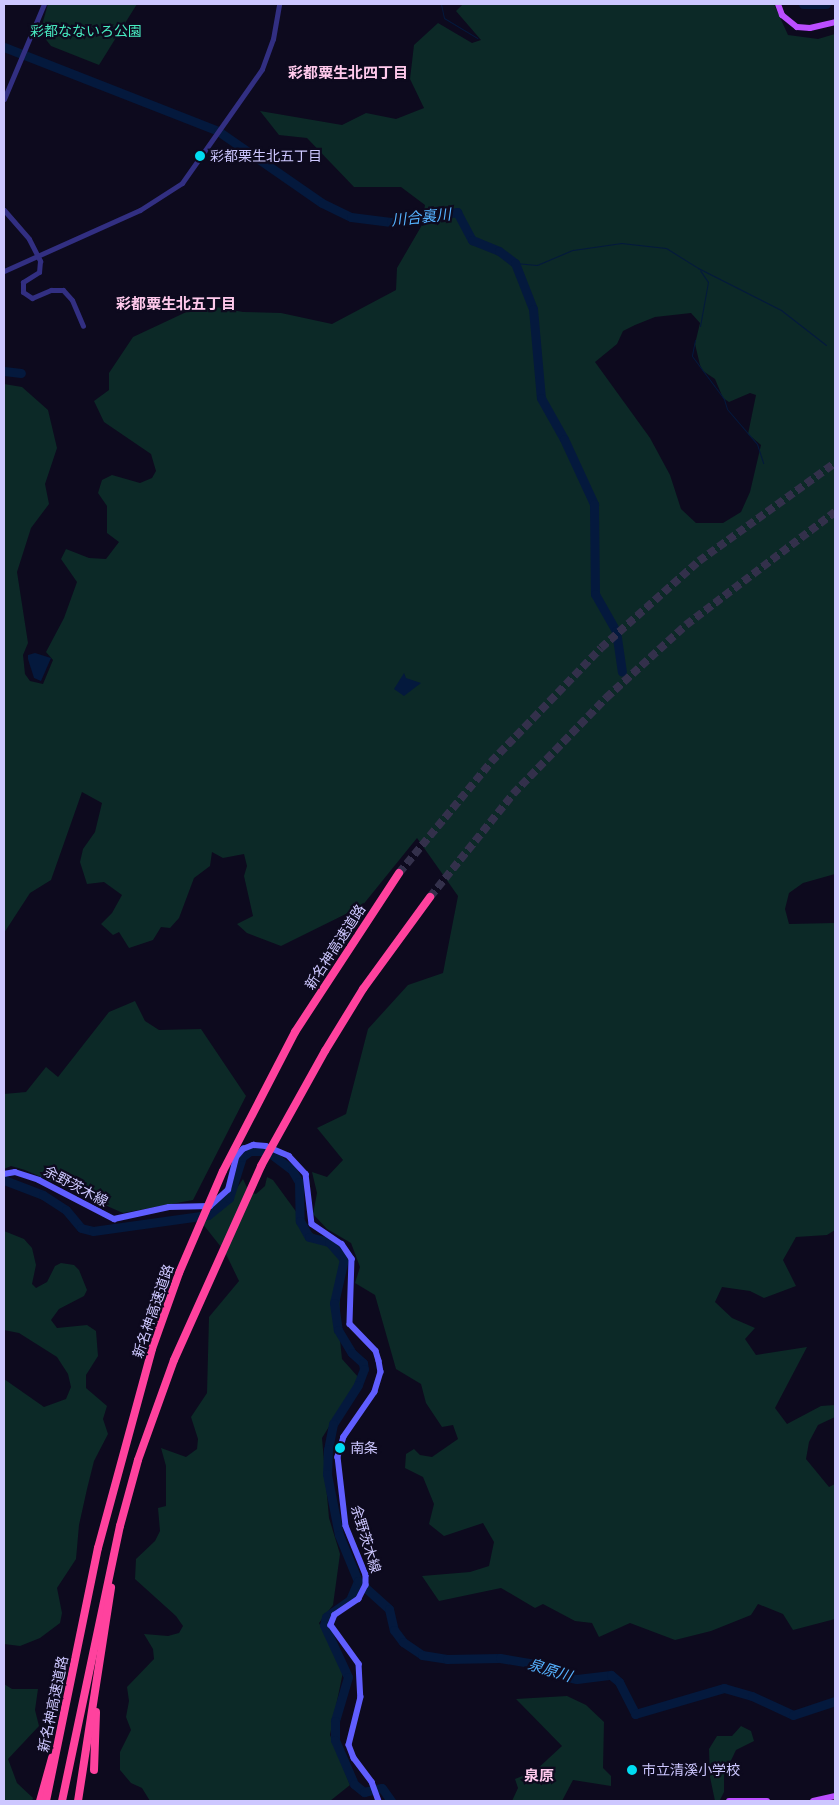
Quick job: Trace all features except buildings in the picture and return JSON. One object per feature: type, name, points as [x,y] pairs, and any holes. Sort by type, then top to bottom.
[{"type":"highway","name":"新名神高速道路","points":[[46,1801],[98,1548],[152,1349],[179,1273],[211,1197],[246,1122],[295,1032],[399,873]]},
{"type":"highway","name":"新名神高速道路","points":[[62,1801],[102,1603],[138,1460],[174,1360],[261,1166],[325,1051],[363,989],[430,896]]},
{"type":"highway","points":[[78,1801],[110,1590],[138,1460]]},
{"type":"highway","points":[[94,1770],[97,1672]]},
{"type":"highway","points":[[40,1801],[48,1766],[56,1748]]},
{"type":"main road","points":[[778,4],[782,15],[797,27],[810,28],[835,22]]},
{"type":"main road","name":"余野茨木線","points":[[4,1174],[15,1172],[39,1180],[114,1219],[169,1207],[210,1206],[228,1190],[236,1157],[243,1149],[253,1145],[278,1150],[300,1166],[309,1183],[308,1209],[312,1224],[342,1244],[352,1259],[350,1324],[376,1352],[381,1372],[375,1392],[344,1436],[338,1457],[346,1526],[366,1575],[365,1588],[359,1599],[335,1615],[331,1625],[359,1664],[361,1697],[349,1745],[354,1758],[374,1786],[379,1801]]},
{"type":"main road","points":[[813,1801],[835,1796]]},
{"type":"main road","points":[[729,1801],[767,1801]]},
{"type":"street","points":[[4,99],[15,78],[44,4]]},
{"type":"street","points":[[4,271],[162,199],[191,173],[262,69],[273,39],[279,4]]},
{"type":"street","points":[[4,210],[29,239],[38,257],[40,269],[23,282],[23,292],[32,298],[51,290],[63,290],[72,300],[83,326]]},
{"type":"green space","name":"彩都なないろ公園","points":[[48,4],[137,4],[99,65],[51,46],[40,32]]},
{"type":"green space","points":[[463,4],[774,4],[788,35],[818,39],[835,34],[835,874],[803,883],[789,893],[785,909],[789,924],[835,923],[835,1230],[827,1235],[796,1237],[783,1260],[796,1286],[764,1298],[750,1291],[722,1287],[715,1302],[732,1318],[755,1328],[745,1339],[756,1355],[807,1347],[775,1408],[787,1424],[821,1406],[835,1405],[835,1417],[818,1425],[809,1442],[806,1459],[829,1487],[835,1484],[835,1619],[793,1630],[783,1614],[758,1604],[751,1615],[711,1631],[675,1640],[630,1623],[599,1637],[592,1623],[575,1621],[543,1604],[535,1608],[501,1588],[439,1601],[422,1576],[470,1572],[489,1566],[494,1542],[483,1523],[444,1536],[429,1524],[434,1504],[423,1477],[405,1468],[406,1454],[414,1449],[420,1455],[432,1457],[458,1439],[453,1425],[442,1427],[426,1403],[421,1384],[396,1369],[375,1295],[355,1283],[360,1267],[351,1243],[327,1229],[313,1214],[317,1193],[312,1172],[327,1177],[343,1160],[317,1128],[346,1114],[368,1029],[408,985],[443,973],[458,896],[417,838],[362,906],[281,946],[247,933],[237,924],[253,916],[244,876],[247,866],[244,854],[223,858],[212,852],[210,866],[194,878],[179,918],[170,928],[161,927],[153,940],[129,948],[119,932],[113,935],[101,924],[112,913],[122,895],[104,882],[87,884],[80,862],[83,849],[95,832],[102,803],[82,792],[51,880],[30,893],[4,933],[4,384],[22,387],[48,410],[57,448],[45,484],[49,504],[31,528],[17,572],[28,643],[23,655],[25,674],[30,681],[43,684],[53,660],[46,652],[64,618],[77,582],[61,559],[66,549],[89,558],[106,559],[119,542],[107,533],[107,506],[98,493],[102,480],[112,475],[140,483],[152,478],[156,471],[151,454],[104,422],[94,401],[109,390],[109,373],[133,337],[197,307],[210,306],[243,312],[281,313],[332,324],[396,290],[397,268],[422,225],[425,205],[401,187],[354,187],[307,138],[279,135],[260,111],[342,125],[366,113],[396,119],[424,108],[410,79],[414,45],[438,23],[472,43],[481,40],[456,11]],"holes":[[[691,313],[700,323],[695,344],[700,365],[703,371],[715,379],[723,398],[729,402],[750,393],[756,395],[748,434],[761,445],[750,492],[741,512],[723,523],[696,523],[681,509],[670,475],[650,438],[595,362],[617,344],[623,331],[655,317]]]},
{"type":"green space","points":[[135,1001],[145,1021],[159,1030],[201,1029],[246,1096],[193,1200],[123,1213],[25,1170],[11,1166],[4,1169],[4,1094],[26,1092],[46,1067],[58,1077],[109,1012]]},
{"type":"green space","points":[[267,1177],[273,1180],[311,1232],[329,1245],[341,1262],[339,1330],[342,1359],[359,1378],[322,1438],[329,1518],[340,1554],[333,1605],[319,1623],[343,1672],[330,1735],[350,1785],[330,1801],[150,1801],[142,1788],[131,1783],[120,1770],[120,1752],[131,1730],[126,1717],[129,1701],[127,1687],[154,1659],[153,1649],[144,1634],[168,1636],[179,1633],[183,1626],[176,1616],[135,1579],[136,1559],[155,1541],[160,1531],[158,1508],[166,1506],[166,1466],[161,1448],[186,1457],[197,1449],[198,1439],[191,1417],[207,1393],[209,1317],[239,1281],[225,1252],[198,1218],[211,1217],[222,1210],[243,1179],[249,1192],[256,1194],[265,1186]]},
{"type":"green space","points":[[4,1231],[24,1239],[32,1248],[36,1265],[32,1284],[36,1288],[47,1282],[55,1266],[61,1263],[74,1265],[79,1270],[87,1290],[84,1296],[59,1309],[51,1320],[57,1328],[87,1325],[96,1331],[98,1356],[86,1375],[86,1388],[107,1406],[103,1419],[108,1434],[94,1461],[79,1525],[76,1559],[57,1588],[62,1613],[60,1623],[40,1638],[20,1646],[4,1644],[4,1379],[44,1407],[66,1399],[71,1387],[68,1374],[57,1357],[19,1333],[4,1330]]},
{"type":"green space","points":[[4,1684],[12,1689],[38,1689],[35,1710],[39,1726],[8,1759],[17,1783],[33,1798],[32,1801],[4,1801]]},
{"type":"green space","points":[[567,1696],[586,1705],[604,1722],[603,1768],[611,1776],[611,1786],[573,1780],[562,1801],[512,1801],[518,1788],[515,1779],[535,1771],[562,1746],[516,1699]]},
{"type":"green space","points":[[741,1726],[751,1731],[754,1741],[736,1750],[724,1775],[724,1792],[720,1800],[715,1801],[710,1777],[709,1749],[717,1736],[732,1736]]},
{"type":"water","points":[[35,653],[51,658],[41,681],[34,678],[28,659],[28,655]]},
{"type":"water","points":[[404,673],[406,678],[421,683],[404,696],[394,689]]},
{"type":"waterway","points":[[441,4],[444,18],[477,38]]},
{"type":"waterway","points":[[803,4],[826,4]]},
{"type":"waterway","name":"川合裏川","points":[[4,47],[218,131],[322,203],[351,217],[391,222],[457,212],[472,240],[499,251],[515,263],[533,309],[541,398],[564,439],[594,504],[595,594],[616,631],[622,672]]},
{"type":"waterway","points":[[515,263],[537,265],[573,250],[621,243],[666,248],[698,268],[781,310],[826,345]]},
{"type":"waterway","points":[[700,270],[708,282],[700,326]]},
{"type":"waterway","points":[[695,340],[692,356],[724,399],[727,409],[757,444],[763,463]]},
{"type":"waterway","points":[[4,371],[21,373]]},
{"type":"waterway","points":[[4,1180],[43,1195],[66,1210],[81,1228],[93,1231],[208,1215],[229,1198],[242,1157],[250,1151],[267,1151],[292,1170],[299,1182],[300,1221],[309,1237],[329,1242],[344,1259],[334,1303],[338,1330],[352,1353],[363,1363],[364,1369],[358,1385],[333,1424],[328,1449],[327,1474],[339,1535],[358,1581],[350,1600],[326,1617],[324,1625],[348,1677],[335,1721],[335,1740],[354,1784],[364,1792],[382,1788],[391,1801]]},
{"type":"waterway","name":"泉原川","points":[[358,1581],[389,1609],[394,1630],[403,1642],[422,1655],[447,1659],[500,1658],[542,1665],[559,1675],[577,1679],[611,1675],[619,1682],[635,1714],[724,1688],[752,1696],[793,1715],[835,1701]]},
{"type":"tunnel","points":[[399,873],[491,762],[601,648],[699,561],[835,463]]},
{"type":"tunnel","points":[[430,897],[513,794],[606,698],[686,625],[835,512]]},
{"type":"place","name":"彩都栗生北五丁目","points":[[200,156]]},
{"type":"place","name":"南条","points":[[340,1448]]},
{"type":"place","name":"市立清溪小学校","points":[[632,1770]]},
{"type":"district","name":"彩都粟生北四丁目","points":[[348,73]]},
{"type":"district","name":"彩都粟生北五丁目","points":[[176,304]]},
{"type":"district","name":"泉原","points":[[539,1776]]}]
